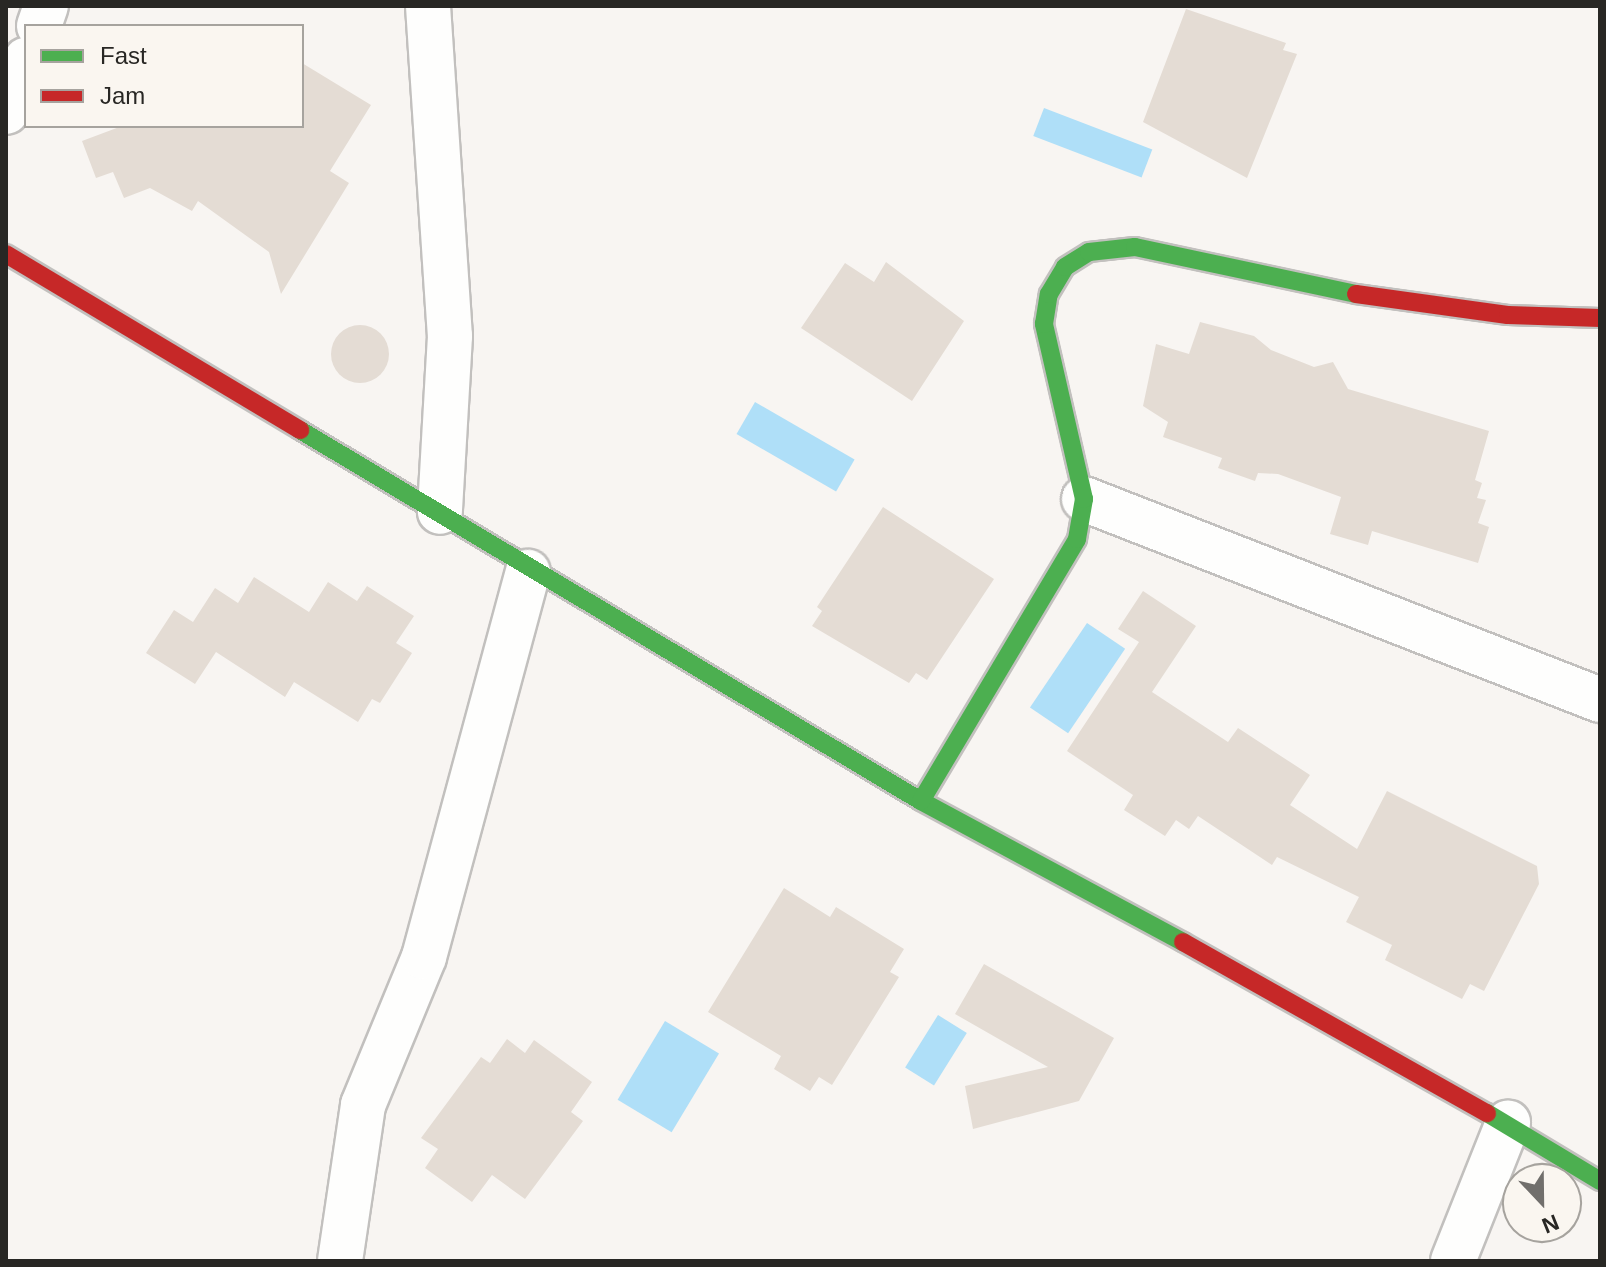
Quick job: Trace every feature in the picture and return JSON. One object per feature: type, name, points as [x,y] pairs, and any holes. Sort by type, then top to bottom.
[{"type":"street","points":[[428,6],[450,336],[440,512]]},
{"type":"street","points":[[6,112],[24,65]]},
{"type":"street","points":[[921,801],[1059,578],[1077,539],[1084,499],[1044,324],[1049,294],[1065,267],[1089,252],[1135,247],[1324,290],[1508,315],[1600,318]]},
{"type":"street","points":[[6,254],[440,512],[528,572],[921,801],[1508,1123],[1600,1181]]},
{"type":"street","points":[[1084,499],[1600,700]]},
{"type":"street","points":[[340,1261],[363,1105],[424,957],[528,572]]},
{"type":"street","points":[[1453,1261],[1508,1123]]},
{"type":"water","points":[[1044,108],[1152,150],[1142,178],[1033,136]]},
{"type":"water","points":[[755,402],[855,459],[836,492],[736,434]]},
{"type":"water","points":[[1087,623],[1125,649],[1068,733],[1030,708]]},
{"type":"water","points":[[938,1015],[967,1033],[934,1086],[905,1068]]},
{"type":"water","points":[[665,1021],[719,1053],[672,1132],[618,1100]]},
{"type":"building","points":[[1186,9],[1286,43],[1283,50],[1297,54],[1247,178],[1143,122]]},
{"type":"building","points":[[304,64],[371,105],[330,171],[349,183],[281,294],[269,252],[198,201],[192,211],[150,188],[124,198],[113,172],[96,178],[82,141],[117,128],[304,128]]},
{"type":"building","points":[[886,262],[964,321],[912,401],[801,328],[845,263],[874,282]]},
{"type":"building","points":[[1200,322],[1254,336],[1271,350],[1314,367],[1333,362],[1348,389],[1489,431],[1475,480],[1482,483],[1477,498],[1486,500],[1478,523],[1489,527],[1478,563],[1372,531],[1368,545],[1330,534],[1341,497],[1278,474],[1258,473],[1255,481],[1218,468],[1222,458],[1163,437],[1168,422],[1143,406],[1156,344],[1189,354]]},
{"type":"building","points":[[360,325],[381,333],[389,354],[381,375],[360,383],[339,375],[331,354],[339,333]]},
{"type":"building","points":[[883,507],[994,579],[927,680],[916,673],[909,683],[812,626],[822,611],[817,607]]},
{"type":"building","points":[[254,577],[309,612],[328,582],[357,601],[367,586],[414,616],[396,643],[412,653],[380,703],[372,699],[358,722],[294,682],[285,697],[216,652],[195,684],[146,653],[174,610],[193,622],[215,588],[238,603]]},
{"type":"building","points":[[1143,591],[1196,626],[1152,692],[1228,742],[1238,728],[1310,775],[1290,805],[1357,849],[1387,791],[1537,866],[1539,884],[1484,991],[1470,984],[1462,999],[1385,960],[1392,945],[1346,922],[1359,897],[1277,857],[1272,865],[1198,816],[1189,829],[1176,820],[1165,836],[1124,810],[1133,795],[1067,751],[1139,642],[1118,629]]},
{"type":"building","points":[[784,888],[830,917],[836,907],[904,949],[890,972],[899,977],[832,1085],[819,1077],[810,1091],[774,1069],[781,1056],[708,1012]]},
{"type":"building","points":[[984,964],[1114,1038],[1079,1101],[973,1129],[965,1086],[1048,1067],[955,1014]]},
{"type":"building","points":[[507,1039],[525,1053],[534,1040],[592,1082],[571,1112],[583,1121],[525,1199],[492,1175],[472,1202],[425,1168],[438,1149],[421,1138],[481,1057],[490,1063]]},
{"type":"traffic: fast","points":[[921,801],[1077,539],[1084,499],[1044,324],[1049,294],[1065,267],[1089,252],[1135,247],[1356,294]]},
{"type":"traffic: fast","points":[[300,430],[921,801],[1183,942]]},
{"type":"traffic: fast","points":[[1487,1113],[1600,1181]]},
{"type":"traffic: jam","points":[[6,254],[300,430]]},
{"type":"traffic: jam","points":[[1356,294],[1508,315],[1600,318]]},
{"type":"traffic: jam","points":[[1183,942],[1487,1113]]}]
